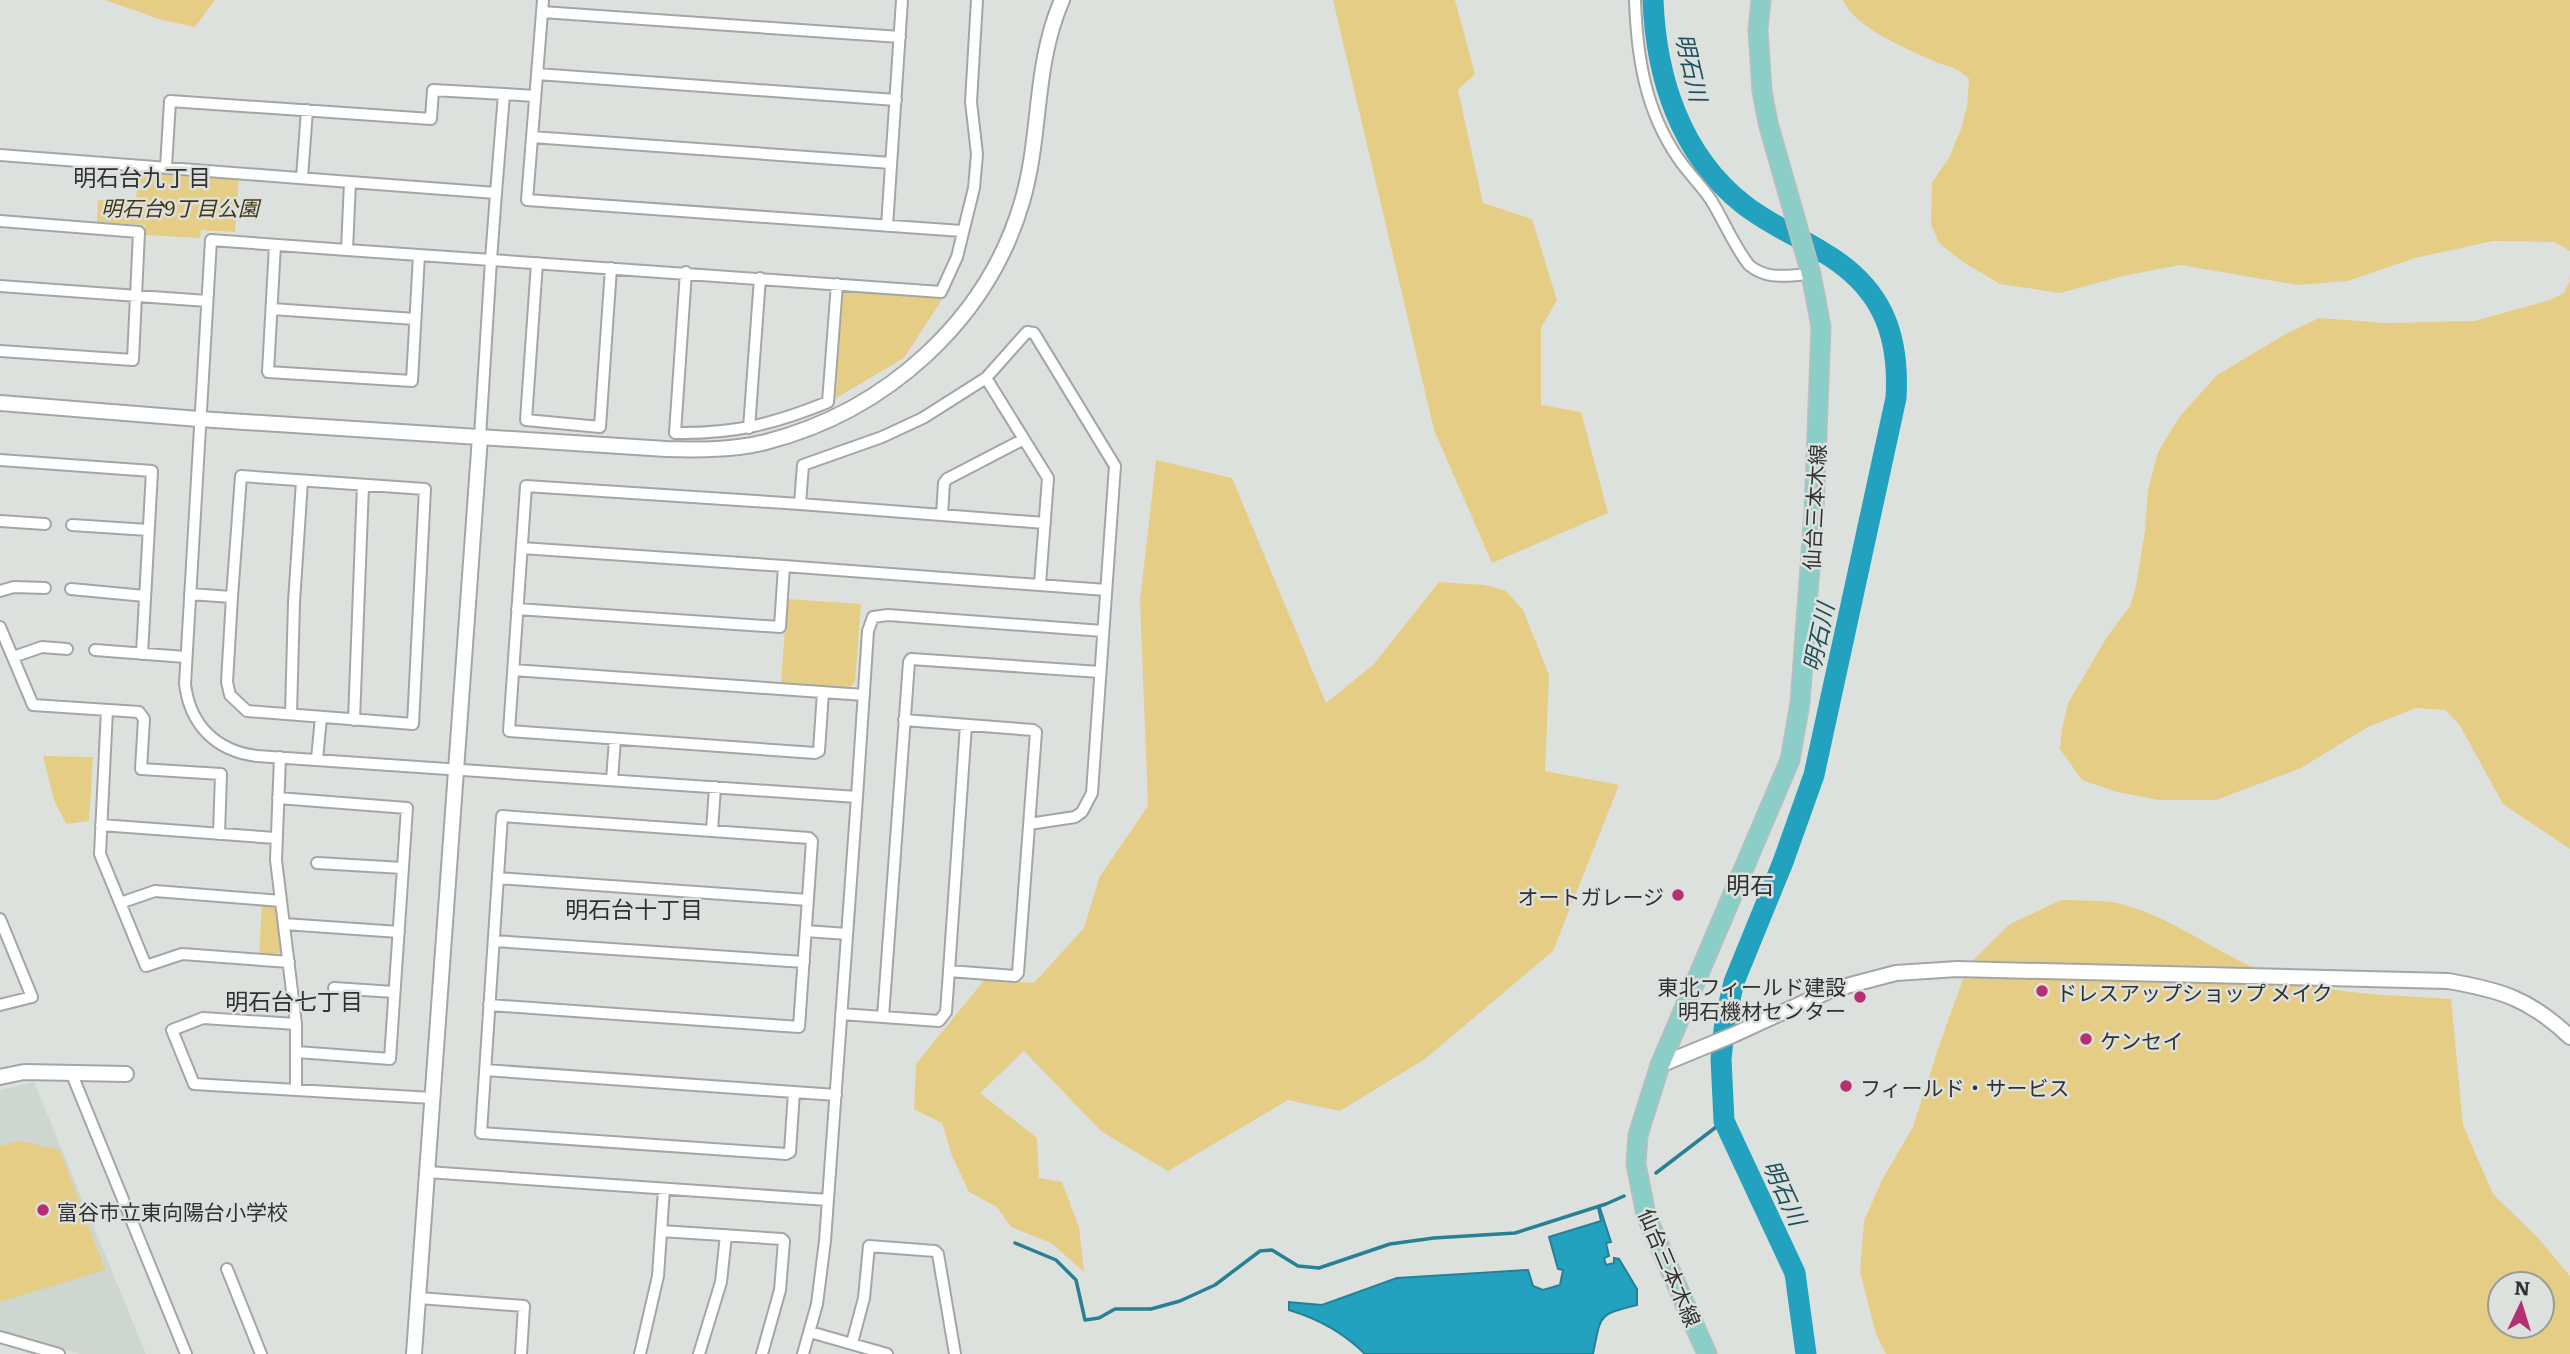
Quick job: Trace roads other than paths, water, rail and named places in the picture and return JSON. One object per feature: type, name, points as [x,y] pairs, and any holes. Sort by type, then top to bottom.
[{"type":"main road","name":"仙台三本木線","points":[[1707,1354],[1646,1215],[1638,1179],[1638,1135],[1660,1065],[1686,999],[1769,814],[1790,760],[1796,734],[1814,512],[1821,360],[1819,304],[1768,123],[1762,91],[1758,30],[1760,0]]},
{"type":"street","points":[[543,0],[527,200],[962,231]]},
{"type":"street","points":[[887,226],[902,0]]},
{"type":"street","points":[[857,797],[280,757],[234,752],[205,731],[189,705],[185,684],[185,657],[211,240],[941,292],[957,257],[974,188],[977,154],[971,102],[977,0]]},
{"type":"street","points":[[0,402],[199,419],[705,450],[765,442],[828,421],[866,402],[926,356],[974,300],[1008,239],[1029,174],[1040,76],[1062,0]]},
{"type":"street","points":[[1635,0],[1637,45],[1644,82],[1654,114],[1677,157],[1709,198],[1749,265],[1756,271],[1774,276],[1809,267]]},
{"type":"street","points":[[542,12],[900,37]]},
{"type":"street","points":[[537,74],[896,100]]},
{"type":"street","points":[[166,167],[170,102],[431,119],[433,90],[535,96]]},
{"type":"street","points":[[414,1354],[504,94]]},
{"type":"street","points":[[302,178],[307,110]]},
{"type":"street","points":[[532,137],[891,163]]},
{"type":"street","points":[[0,155],[496,193]]},
{"type":"street","points":[[347,250],[350,182]]},
{"type":"street","points":[[0,221],[139,232],[133,360],[0,351]]},
{"type":"street","points":[[275,244],[268,372],[412,380],[419,255]]},
{"type":"street","points":[[537,263],[526,420],[600,427],[611,268]]},
{"type":"street","points":[[686,272],[675,433],[716,433],[749,428],[828,402],[837,284]]},
{"type":"street","points":[[749,428],[760,278]]},
{"type":"street","points":[[0,286],[208,301]]},
{"type":"street","points":[[272,309],[415,319]]},
{"type":"street","points":[[800,504],[803,465],[882,438],[910,425],[986,379],[1027,332],[1034,333],[1115,466],[1093,785],[1082,812],[1075,817],[1029,824]]},
{"type":"street","points":[[986,379],[1048,478],[1040,584]]},
{"type":"street","points":[[942,515],[944,483],[947,479],[1024,439]]},
{"type":"street","points":[[0,460],[152,471],[142,654]]},
{"type":"street","points":[[241,476],[302,481],[425,489],[413,724],[247,711],[230,695],[227,682],[241,476]]},
{"type":"street","points":[[291,714],[294,603],[302,481]]},
{"type":"street","points":[[354,720],[363,485]]},
{"type":"street","points":[[823,692],[819,751],[816,753],[509,732],[526,486],[1045,523]]},
{"type":"street","points":[[0,521],[45,524]]},
{"type":"street","points":[[72,525],[148,530]]},
{"type":"street","points":[[522,548],[1106,590]]},
{"type":"street","points":[[517,609],[780,627],[784,566]]},
{"type":"street","points":[[0,592],[14,587],[45,589]]},
{"type":"street","points":[[71,589],[145,596]]},
{"type":"street","points":[[190,594],[232,597]]},
{"type":"street","points":[[803,1354],[821,1274],[828,1200],[870,623],[879,615],[1103,631]]},
{"type":"street","points":[[0,627],[33,705],[139,712],[144,719],[141,769],[221,774],[219,834]]},
{"type":"street","points":[[13,657],[42,647],[67,649]]},
{"type":"street","points":[[95,650],[185,657]]},
{"type":"street","points":[[883,1017],[909,662],[911,659],[1100,672]]},
{"type":"street","points":[[513,670],[864,695]]},
{"type":"street","points":[[107,710],[100,854],[146,966],[181,954],[289,962]]},
{"type":"street","points":[[317,759],[321,717]]},
{"type":"street","points":[[904,720],[1036,732],[1018,973],[1015,976],[949,971]]},
{"type":"street","points":[[841,1014],[939,1021],[946,1012],[966,725]]},
{"type":"street","points":[[612,780],[615,739]]},
{"type":"street","points":[[280,757],[275,838],[296,1024],[296,1090]]},
{"type":"street","points":[[712,831],[715,787]]},
{"type":"street","points":[[278,798],[407,808],[390,1059],[297,1052]]},
{"type":"street","points":[[489,1005],[799,1027],[812,841],[809,838],[502,816],[489,1005],[481,1133],[786,1154],[790,1152],[794,1092]]},
{"type":"street","points":[[102,825],[275,838]]},
{"type":"street","points":[[317,863],[403,868]]},
{"type":"street","points":[[498,878],[808,900]]},
{"type":"street","points":[[120,903],[155,891],[281,901]]},
{"type":"street","points":[[0,919],[4,938],[32,997],[0,1005]]},
{"type":"street","points":[[284,923],[399,932]]},
{"type":"street","points":[[806,931],[847,934]]},
{"type":"street","points":[[494,941],[804,962]]},
{"type":"street","points":[[1660,1065],[1831,990],[1861,980],[1896,973],[1957,969],[2448,981],[2513,996],[2534,1007],[2570,1037]]},
{"type":"street","points":[[334,988],[394,992]]},
{"type":"street","points":[[296,1024],[203,1018],[172,1030],[194,1084],[432,1098]]},
{"type":"street","points":[[485,1070],[836,1094]]},
{"type":"street","points":[[0,1077],[24,1072],[126,1074]]},
{"type":"street","points":[[71,1072],[186,1354]]},
{"type":"street","points":[[427,1172],[828,1200]]},
{"type":"street","points":[[640,1354],[658,1276],[664,1189]]},
{"type":"street","points":[[661,1230],[784,1241],[780,1290],[762,1354]]},
{"type":"street","points":[[699,1354],[721,1282],[726,1235]]},
{"type":"street","points":[[852,1343],[864,1298],[869,1246],[935,1251],[938,1254],[955,1354]]},
{"type":"street","points":[[226,1269],[261,1354]]},
{"type":"street","points":[[419,1298],[524,1306],[521,1354]]},
{"type":"street","points":[[810,1332],[887,1354]]},
{"type":"street","points":[[0,1337],[28,1350],[60,1354]]},
{"type":"water","points":[[1598,1208],[1611,1242],[1606,1243],[1609,1256],[1604,1258],[1606,1265],[1614,1263],[1614,1258],[1619,1259],[1637,1289],[1637,1305],[1614,1311],[1603,1319],[1593,1354],[1365,1354],[1330,1327],[1289,1310],[1289,1302],[1322,1305],[1397,1278],[1528,1270],[1533,1286],[1543,1290],[1560,1285],[1563,1270],[1558,1269],[1549,1237],[1601,1221]]},
{"type":"waterway","name":"明石川","points":[[1653,0],[1659,57],[1666,85],[1688,138],[1703,162],[1721,184],[1752,211],[1821,251],[1858,279],[1882,312],[1890,331],[1894,352],[1896,398],[1814,775],[1783,862],[1734,982],[1725,1021],[1721,1059],[1724,1121],[1795,1273],[1806,1354]]},
{"type":"waterway","points":[[1656,1173],[1724,1121]]},
{"type":"waterway","points":[[1015,1243],[1056,1260],[1076,1280],[1085,1320],[1099,1318],[1115,1309],[1151,1309],[1180,1301],[1215,1285],[1260,1251],[1272,1250],[1298,1266],[1319,1268],[1390,1244],[1434,1238],[1515,1233],[1624,1196]]},
{"type":"place","name":"オートガレージ","points":[[1678,895]]},
{"type":"place","name":"ドレスアップショップ メイク","points":[[2042,991]]},
{"type":"place","name":"東北フィールド建設 明石機材センター","points":[[1860,997]]},
{"type":"place","name":"ケンセイ","points":[[2086,1039]]},
{"type":"place","name":"フィールド・サービス","points":[[1846,1086]]},
{"type":"place","name":"富谷市立東向陽台小学校","points":[[43,1210]]},
{"type":"district","name":"明石台九丁目","points":[[142,176]]},
{"type":"district","name":"明石","points":[[1750,883]]},
{"type":"district","name":"明石台十丁目","points":[[634,908]]},
{"type":"district","name":"明石台七丁目","points":[[294,1000]]},
{"type":"park label","name":"明石台9丁目公園","points":[[180,206]]}]
